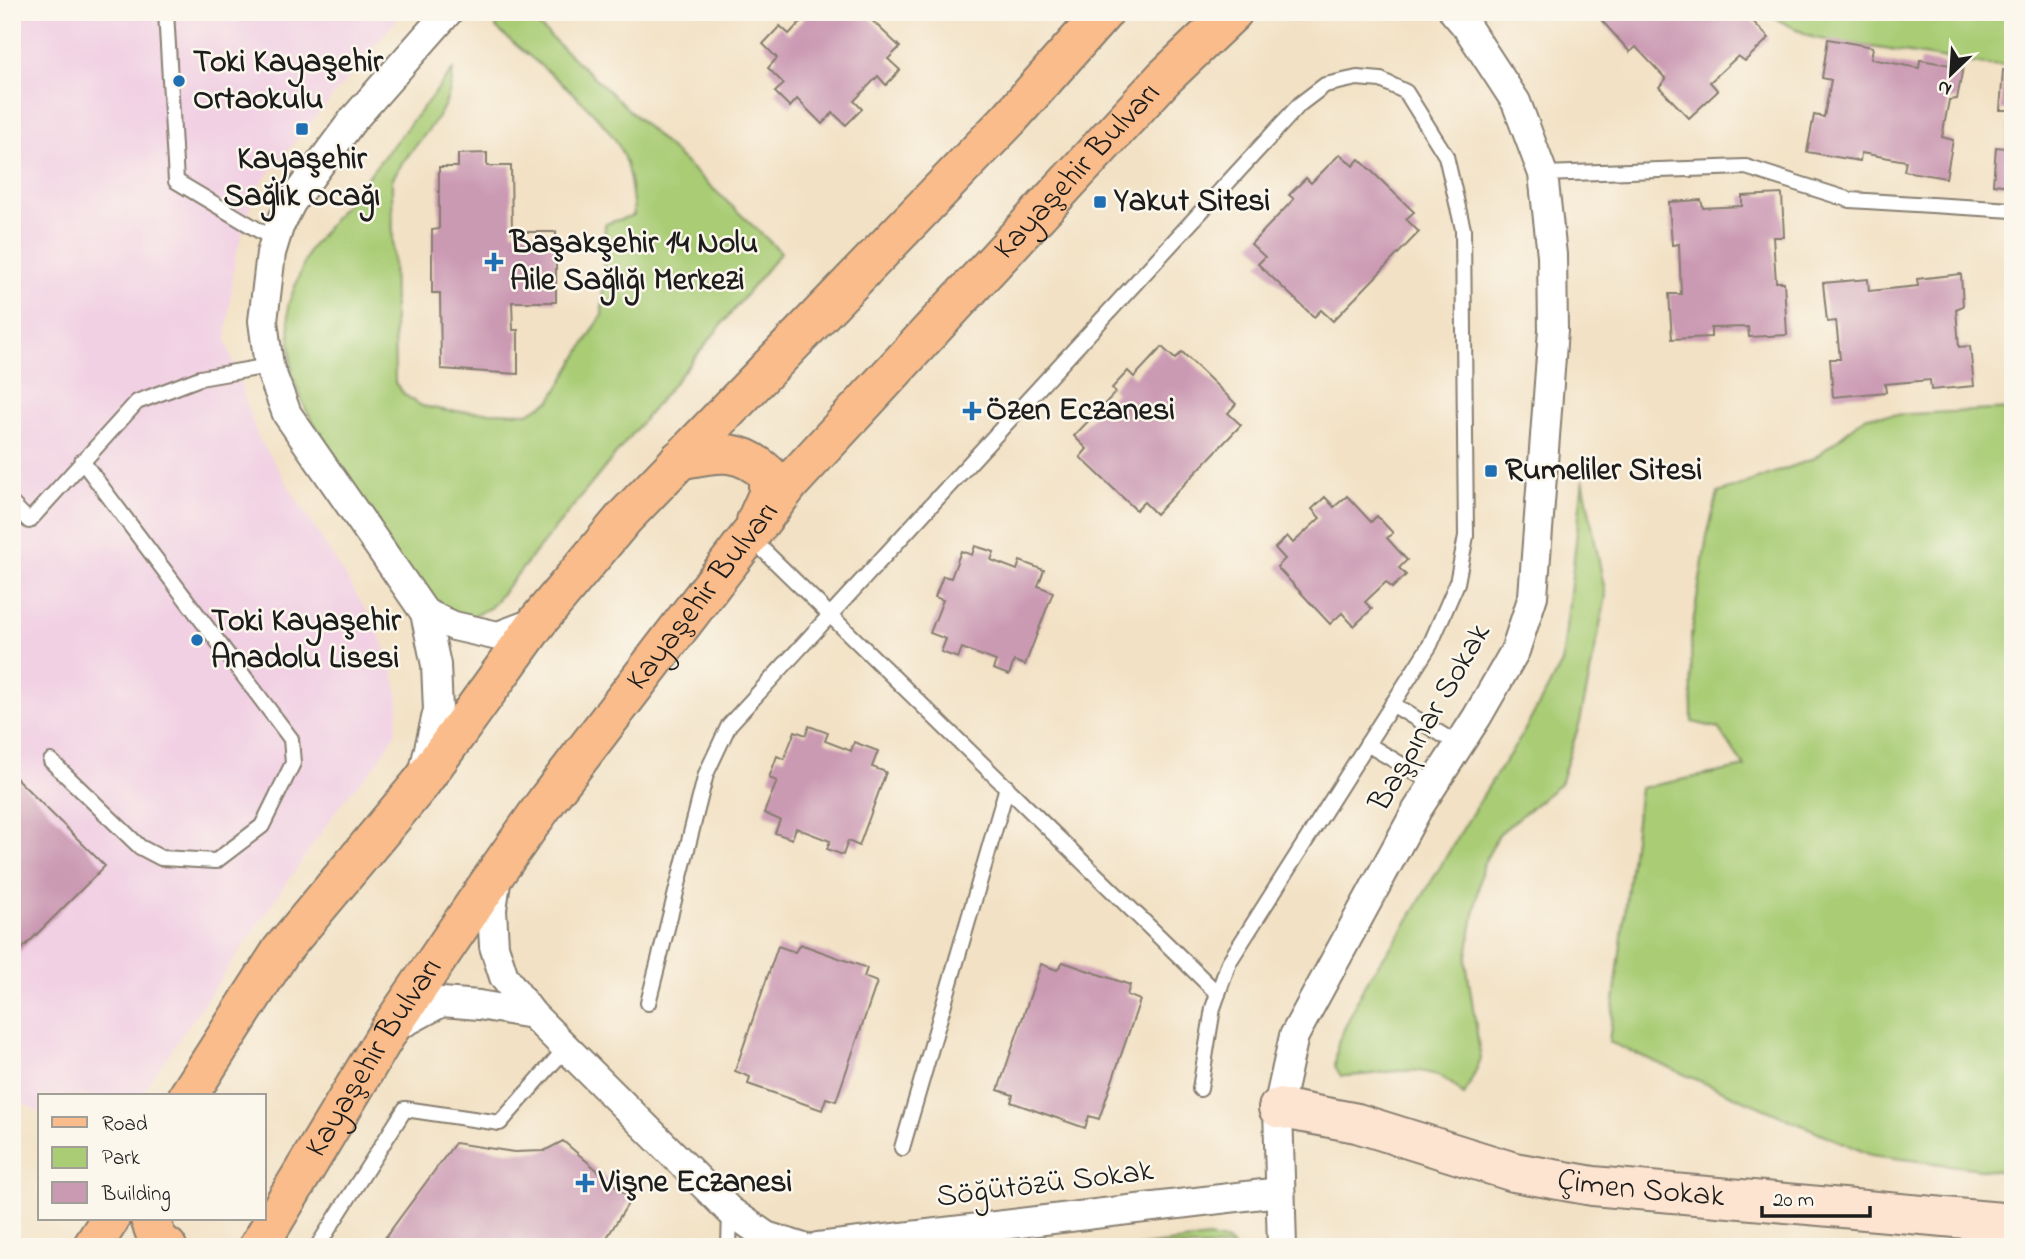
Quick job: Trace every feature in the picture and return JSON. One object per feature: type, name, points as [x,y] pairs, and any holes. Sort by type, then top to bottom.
[{"type":"main road","points":[[193,1090],[281,951],[421,783],[538,621],[624,518],[1009,119],[1104,12]]},
{"type":"main road","name":"Kayaşehir Bulvarı","points":[[257,1246],[389,1030],[498,870],[548,799],[790,483],[1164,78],[1233,12]]},
{"type":"main road","points":[[679,460],[723,451],[754,461],[768,474],[768,494],[749,536]]},
{"type":"main road","name":"Çimen Sokak","points":[[1278,1108],[1357,1123],[1514,1172],[1593,1186],[2013,1223]]},
{"type":"main road","points":[[92,1247],[109,1220]]},
{"type":"main road","points":[[150,1220],[158,1241],[167,1247]]},
{"type":"street","points":[[421,783],[438,718],[436,665],[425,613],[287,414],[269,366],[263,321],[264,287],[275,240],[291,203],[320,161],[447,12]]},
{"type":"street","name":"Başpınar Sokak","points":[[1282,1247],[1278,1108],[1294,1036],[1310,1001],[1434,783],[1515,651],[1533,596],[1553,330],[1552,255],[1543,174],[1516,102],[1467,27],[1454,12]]},
{"type":"street","points":[[425,613],[454,626],[498,636],[538,621]]},
{"type":"street","points":[[498,870],[492,909],[494,946],[504,977],[532,1014],[730,1211],[773,1243],[801,1247]]},
{"type":"street","points":[[389,1030],[442,1002],[532,1014]]},
{"type":"street","name":"Söğütözü Sokak","points":[[818,1247],[1280,1192]]},
{"type":"lane","points":[[166,12],[176,181],[275,240]]},
{"type":"lane","points":[[648,1003],[706,774],[729,725],[1300,104],[1325,85],[1357,78],[1381,80],[1406,92],[1446,156],[1463,229],[1466,536],[1457,583],[1436,632],[1228,962],[1218,994],[1200,1088]]},
{"type":"lane","points":[[1543,174],[1746,167],[1850,200],[2013,210]]},
{"type":"lane","points":[[12,504],[29,521],[137,402],[200,378],[269,366]]},
{"type":"lane","points":[[51,761],[140,847],[162,858],[192,862],[216,861],[262,826],[293,763],[291,739],[82,461]]},
{"type":"lane","points":[[749,536],[1218,994]]},
{"type":"lane","points":[[1392,704],[1460,744]]},
{"type":"lane","points":[[1367,744],[1434,783]]},
{"type":"lane","points":[[902,1148],[1007,787]]},
{"type":"lane","points":[[317,1247],[405,1109],[500,1123],[566,1048]]},
{"type":"lane","points":[[729,1247],[730,1211]]},
{"type":"shaded area","name":"Toki Kayaşehir Anadolu Lisesi","points":[[12,12],[403,12],[256,189],[235,258],[226,340],[257,435],[371,618],[392,662],[399,702],[395,734],[377,764],[343,801],[141,1094],[38,1094],[38,1112],[12,1097]]},
{"type":"green space","points":[[499,12],[524,12],[781,252],[490,608],[468,618],[443,616],[412,582],[306,410],[292,374],[288,305],[309,250],[453,70],[451,87],[439,116],[392,180],[395,383],[405,395],[422,406],[448,411],[528,413],[551,400],[602,315],[605,224],[634,215],[632,195],[626,165],[614,138],[574,94],[496,28]]},
{"type":"green space","points":[[1762,12],[2013,12],[2013,66],[1985,65],[1814,38]]},
{"type":"green space","points":[[2013,409],[2013,1173],[1871,1155],[1609,1042],[1640,788],[1745,767],[1718,728],[1692,722],[1691,636],[1707,536],[1718,493],[1813,459],[1867,416]]},
{"type":"green space","points":[[1583,479],[1606,597],[1580,722],[1560,784],[1499,834],[1482,867],[1466,962],[1481,1059],[1464,1096],[1451,1083],[1422,1071],[1341,1076],[1335,1066],[1338,1042],[1367,980],[1398,937],[1518,742],[1562,663]]},
{"type":"green space","points":[[1208,1238],[1226,1241],[1234,1247],[1137,1247]]},
{"type":"building","points":[[810,12],[863,12],[900,47],[888,59],[900,70],[886,85],[878,76],[854,101],[862,109],[846,125],[833,113],[822,124],[797,99],[790,107],[775,92],[784,84],[768,68],[777,58],[763,44],[780,26],[789,34]]},
{"type":"building","points":[[1594,12],[1744,12],[1769,38],[1745,61],[1738,56],[1710,82],[1718,91],[1689,118],[1659,87],[1666,79],[1636,47],[1630,52]]},
{"type":"building","points":[[1828,39],[1873,47],[1871,59],[1919,68],[1920,60],[1963,67],[1957,99],[1949,100],[1942,137],[1953,140],[1946,178],[1904,171],[1906,161],[1861,153],[1860,161],[1807,152],[1814,115],[1824,117],[1831,80],[1822,78]]},
{"type":"building","points":[[2003,70],[2013,71],[2013,186],[1993,184],[1996,147],[2006,148],[2009,110],[2000,110]]},
{"type":"building","name":"Başakşehir 14 Nolu Aile Sağlığı Merkezi","points":[[487,153],[487,166],[511,166],[512,232],[556,232],[556,302],[512,302],[513,330],[518,330],[518,374],[441,369],[440,293],[432,293],[432,230],[439,229],[439,167],[458,167],[458,154]]},
{"type":"building","points":[[1340,154],[1353,166],[1359,159],[1414,212],[1406,219],[1419,232],[1333,321],[1321,310],[1314,317],[1258,264],[1265,257],[1251,244],[1294,199],[1289,195],[1306,178],[1311,183]]},
{"type":"building","points":[[1782,194],[1784,237],[1773,237],[1776,282],[1784,282],[1787,335],[1749,337],[1748,327],[1711,328],[1711,337],[1672,339],[1669,294],[1681,294],[1679,244],[1672,245],[1669,202],[1701,200],[1703,208],[1742,206],[1742,196]]},
{"type":"building","points":[[1961,274],[1963,306],[1956,309],[1959,347],[1970,346],[1974,386],[1931,390],[1930,380],[1885,384],[1886,392],[1833,397],[1830,359],[1840,359],[1836,321],[1827,322],[1823,283],[1868,279],[1869,291],[1918,286],[1917,279]]},
{"type":"building","points":[[1162,347],[1175,359],[1182,352],[1236,404],[1228,413],[1241,425],[1156,514],[1144,502],[1136,510],[1080,457],[1087,449],[1074,436],[1116,392],[1112,388],[1128,371],[1134,377]]},
{"type":"building","points":[[1347,496],[1371,522],[1377,516],[1393,533],[1387,538],[1407,560],[1399,568],[1406,575],[1392,588],[1386,582],[1365,602],[1372,609],[1354,626],[1342,613],[1330,624],[1277,567],[1285,559],[1275,548],[1287,536],[1293,543],[1320,518],[1312,509],[1325,497],[1334,507]]},
{"type":"building","points":[[975,546],[994,552],[991,560],[1017,570],[1020,561],[1044,570],[1038,586],[1053,592],[1025,665],[1014,661],[1009,675],[993,669],[996,661],[962,648],[958,658],[941,652],[946,639],[930,633],[943,600],[935,597],[943,576],[951,578],[961,551],[972,555]]},
{"type":"building","points":[[809,726],[828,733],[825,741],[851,751],[854,742],[878,751],[872,767],[886,772],[859,846],[848,841],[843,855],[827,849],[830,841],[796,828],[792,839],[775,833],[780,820],[764,813],[777,781],[769,778],[777,756],[784,759],[795,731],[806,735]]},
{"type":"building","points":[[12,774],[105,866],[12,959]]},
{"type":"building","points":[[800,944],[867,968],[864,977],[877,982],[836,1101],[826,1098],[822,1110],[748,1084],[750,1077],[735,1071],[778,946],[795,952]]},
{"type":"building","points":[[1063,962],[1130,985],[1127,995],[1140,1000],[1099,1119],[1089,1116],[1085,1128],[1011,1102],[1013,1095],[998,1090],[1041,964],[1057,970]]},
{"type":"building","points":[[563,1141],[631,1199],[601,1247],[383,1247],[385,1238],[455,1143],[514,1152],[544,1151]]},
{"type":"place","name":"Toki Kayaşehir Ortaokulu","points":[[179,81]]},
{"type":"place","name":"Kayaşehir Sağlık Ocağı","points":[[302,129]]},
{"type":"place","name":"Yakut Sitesi","points":[[1100,202]]},
{"type":"place","name":"Başakşehir 14 Nolu Aile Sağlığı Merkezi","points":[[494,262]]},
{"type":"place","name":"Özen Eczanesi","points":[[972,411]]},
{"type":"place","name":"Rumeliler Sitesi","points":[[1491,471]]},
{"type":"place","name":"Toki Kayaşehir Anadolu Lisesi","points":[[197,640]]},
{"type":"place","name":"Vişne Eczanesi","points":[[585,1183]]}]
